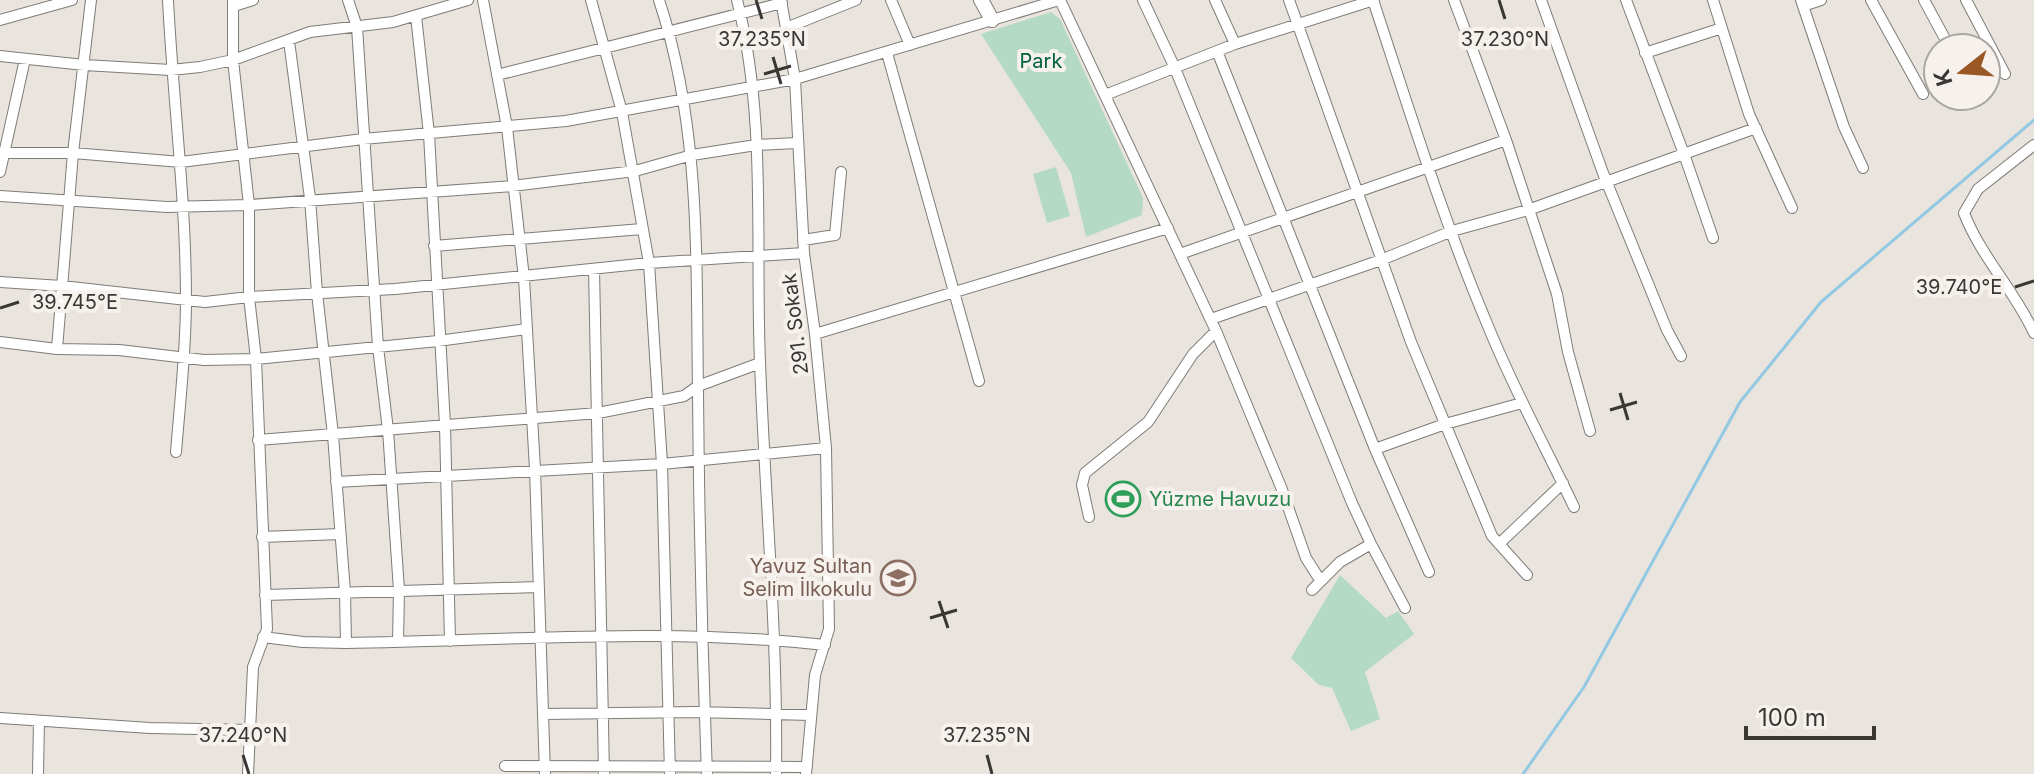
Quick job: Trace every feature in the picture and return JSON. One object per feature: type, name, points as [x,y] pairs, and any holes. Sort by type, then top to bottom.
[{"type":"street","points":[[0,20],[72,0]]},
{"type":"street","points":[[57,349],[68,201],[91,0]]},
{"type":"street","points":[[168,0],[171,70],[181,162],[186,301],[176,452]]},
{"type":"street","points":[[248,774],[253,667],[267,629],[256,359],[249,297],[249,205],[233,60],[233,3],[253,0]]},
{"type":"street","points":[[348,0],[357,27],[378,347],[388,430],[399,590],[398,642]]},
{"type":"street","points":[[0,56],[171,70],[233,60],[310,32],[416,16],[468,0]]},
{"type":"street","points":[[483,0],[507,127],[524,278],[533,419],[545,771]]},
{"type":"street","points":[[591,0],[622,112],[635,171],[649,263],[662,464],[670,771]]},
{"type":"street","points":[[659,0],[669,30],[692,155],[698,261],[699,458],[707,771]]},
{"type":"street","points":[[737,0],[754,88],[760,363],[777,714],[776,770]]},
{"type":"street","points":[[786,28],[856,0]]},
{"type":"street","points":[[891,0],[910,45]]},
{"type":"street","points":[[981,0],[992,20]]},
{"type":"street","points":[[2,153],[73,153],[181,162],[622,112],[795,79],[1060,0],[1211,319],[1281,487],[1306,558],[1320,580]]},
{"type":"street","points":[[1143,0],[1174,66],[1371,544],[1405,608]]},
{"type":"street","points":[[1215,0],[1235,44]]},
{"type":"street","points":[[1289,0],[1411,342],[1492,536],[1527,575]]},
{"type":"street","points":[[1105,95],[1235,44],[1373,0],[1428,167],[1487,325],[1574,507]]},
{"type":"street","points":[[1454,0],[1506,140],[1557,294],[1568,352],[1590,431]]},
{"type":"street","points":[[1541,0],[1606,180],[1667,330],[1681,356]]},
{"type":"street","points":[[1626,0],[1713,238]]},
{"type":"street","points":[[1713,0],[1756,128],[1792,208]]},
{"type":"street","points":[[1821,0],[1802,3],[1844,127],[1863,168]]},
{"type":"street","points":[[1871,0],[1922,92]]},
{"type":"street","points":[[1924,0],[1941,32]]},
{"type":"street","points":[[1966,0],[2005,74]]},
{"type":"street","points":[[497,75],[781,2]]},
{"type":"street","name":"291. Sokak","points":[[781,2],[795,79],[804,253],[826,448],[829,629],[815,675],[806,770]]},
{"type":"street","points":[[416,16],[429,134],[445,425],[450,641]]},
{"type":"street","points":[[1645,53],[1722,28]]},
{"type":"street","points":[[289,41],[310,198],[333,435],[346,643]]},
{"type":"street","points":[[1217,51],[1375,449],[1429,572]]},
{"type":"street","points":[[887,53],[979,381]]},
{"type":"street","points":[[0,172],[25,59]]},
{"type":"street","points":[[1211,319],[1381,260],[1452,231],[1528,210],[1756,128]]},
{"type":"street","points":[[1180,254],[1506,140]]},
{"type":"street","points":[[0,196],[183,208],[249,205],[310,198],[512,186],[635,171],[692,155],[756,145],[797,143]]},
{"type":"street","points":[[2034,145],[1978,189],[1964,213],[1978,243],[2034,333]]},
{"type":"street","points":[[803,240],[835,235],[841,172]]},
{"type":"street","points":[[815,334],[1168,228]]},
{"type":"street","points":[[434,246],[642,229]]},
{"type":"street","points":[[0,282],[205,302],[524,278],[649,263],[804,253]]},
{"type":"street","points":[[594,269],[604,770]]},
{"type":"street","points":[[0,342],[184,358],[256,359],[527,329]]},
{"type":"street","points":[[1089,517],[1082,485],[1085,473],[1148,422],[1193,354],[1216,331]]},
{"type":"street","points":[[258,440],[598,413],[684,396],[698,386],[760,363]]},
{"type":"street","points":[[1375,449],[1445,424],[1522,403]]},
{"type":"street","points":[[336,482],[662,464],[826,448]]},
{"type":"street","points":[[1499,544],[1563,483]]},
{"type":"street","points":[[262,537],[340,534]]},
{"type":"street","points":[[1312,590],[1340,562],[1371,544]]},
{"type":"street","points":[[265,595],[538,587]]},
{"type":"street","points":[[263,637],[346,643],[665,635],[773,639],[825,645]]},
{"type":"street","points":[[543,714],[705,712],[811,715]]},
{"type":"street","points":[[0,718],[150,728],[249,730]]},
{"type":"street","points":[[38,774],[39,721]]},
{"type":"street","points":[[505,766],[545,771],[806,770]]},
{"type":"green space","name":"Park","points":[[1051,12],[1060,19],[1143,198],[1142,215],[1086,237],[1071,173],[981,34]]},
{"type":"green space","points":[[1056,167],[1070,216],[1047,223],[1033,174]]},
{"type":"green space","points":[[1340,575],[1386,618],[1398,611],[1414,634],[1365,672],[1380,719],[1351,731],[1332,688],[1319,685],[1291,658]]},
{"type":"water","name":"Yüzme Havuzu","points":[[1126,481],[1135,512],[1119,516],[1110,486]]},
{"type":"waterway","points":[[1523,774],[1584,687],[1740,402],[1821,302],[2034,120]]},
{"type":"place","name":"Yüzme Havuzu","points":[[1123,499]]},
{"type":"place","name":"Yavuz Sultan Selim İlkokulu","points":[[898,578]]}]
